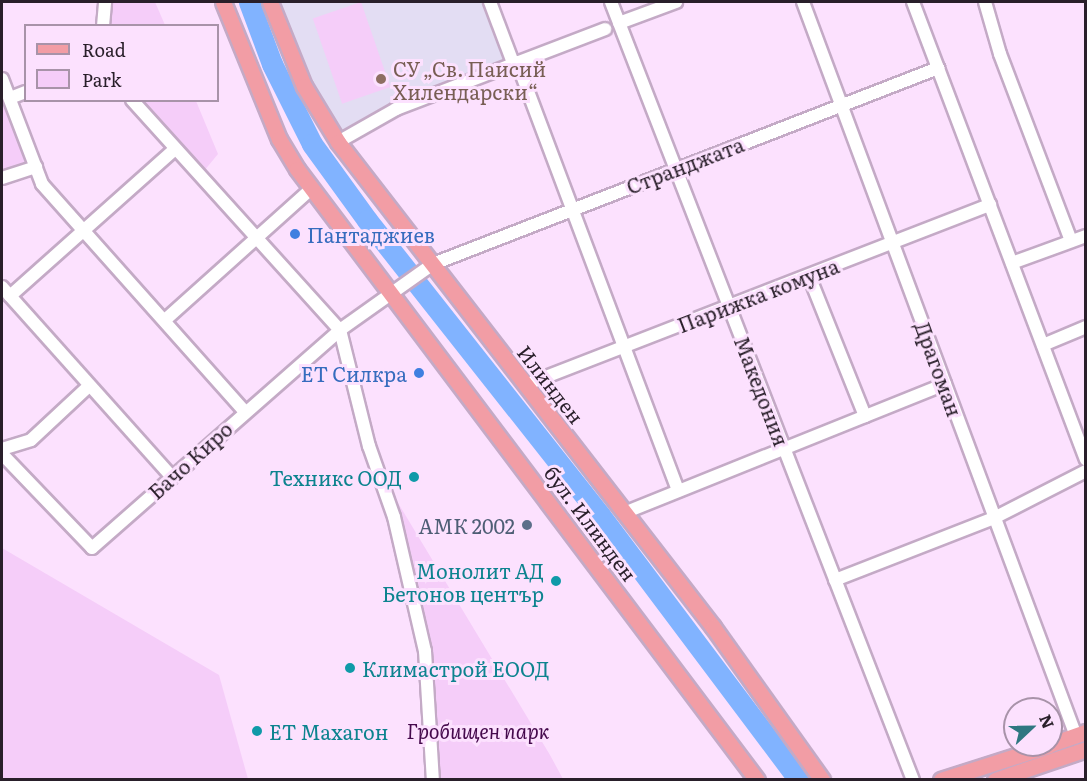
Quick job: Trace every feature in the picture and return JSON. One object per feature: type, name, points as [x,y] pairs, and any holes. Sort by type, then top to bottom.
[{"type":"main road","points":[[223,2],[279,140],[312,189],[391,291]]},
{"type":"main road","name":"Илинден","points":[[270,2],[304,86],[338,142],[624,513],[822,780]]},
{"type":"main road","name":"бул. Илинден","points":[[391,291],[757,780]]},
{"type":"main road","points":[[1063,740],[1081,734]]},
{"type":"main road","points":[[995,780],[1086,749]]},
{"type":"main road","points":[[941,780],[1013,757]]},
{"type":"street","points":[[103,24],[105,2]]},
{"type":"street","points":[[490,2],[572,209],[678,491]]},
{"type":"street","name":"Македония","points":[[611,2],[913,780]]},
{"type":"street","points":[[619,23],[676,2]]},
{"type":"street","name":"Драгоман","points":[[802,2],[994,518],[1081,734]]},
{"type":"street","points":[[913,2],[1043,345],[1082,440],[1086,459]]},
{"type":"street","points":[[985,2],[1000,54],[1071,241]]},
{"type":"street","points":[[338,142],[396,109],[605,29]]},
{"type":"street","name":"Странджата","points":[[407,281],[433,264],[938,68]]},
{"type":"street","points":[[2,79],[42,184],[245,412]]},
{"type":"street","points":[[10,98],[24,93]]},
{"type":"street","points":[[134,102],[340,330],[369,446],[394,517],[425,651],[433,780]]},
{"type":"street","points":[[172,477],[6,291],[84,230],[175,149]]},
{"type":"street","points":[[2,178],[36,167]]},
{"type":"street","points":[[165,320],[312,189]]},
{"type":"street","name":"Парижка комуна","points":[[525,385],[990,205]]},
{"type":"street","points":[[1012,263],[1086,236]]},
{"type":"street","points":[[809,276],[865,417]]},
{"type":"street","name":"Бачо Киро","points":[[2,454],[92,548],[340,330],[407,281]]},
{"type":"street","points":[[1043,345],[1086,327]]},
{"type":"street","points":[[624,513],[945,384]]},
{"type":"street","points":[[2,449],[31,440],[89,386]]},
{"type":"street","points":[[835,580],[994,518],[1086,471]]},
{"type":"shaded area","name":"СУ „Св. Паисий Хилендарски“","points":[[278,2],[485,2],[506,60],[398,99],[342,131],[318,99]]},
{"type":"green space","points":[[111,2],[155,2],[165,24],[110,24]]},
{"type":"green space","points":[[361,2],[390,87],[342,104],[313,19]]},
{"type":"green space","points":[[2,84],[32,166],[2,176]]},
{"type":"green space","points":[[141,102],[196,102],[218,154],[204,171]]},
{"type":"green space","name":"Гробищен парк","points":[[386,483],[563,779],[433,779],[425,651]]},
{"type":"green space","points":[[2,548],[219,675],[248,779],[2,779]]},
{"type":"waterway","points":[[249,2],[272,64],[312,144],[367,220],[600,515],[799,780]]},
{"type":"place","name":"СУ „Св. Паисий Хилендарски“","points":[[381,79]]},
{"type":"place","name":"Пантаджиев","points":[[295,234]]},
{"type":"place","name":"ЕТ Силкра","points":[[419,373]]},
{"type":"place","name":"Техникс ООД","points":[[414,477]]},
{"type":"place","name":"АМК 2002","points":[[527,525]]},
{"type":"place","name":"Монолит АД Бетонов център","points":[[556,581]]},
{"type":"place","name":"Климастрой ЕООД","points":[[350,668]]},
{"type":"place","name":"ЕТ Махагон","points":[[257,731]]}]
